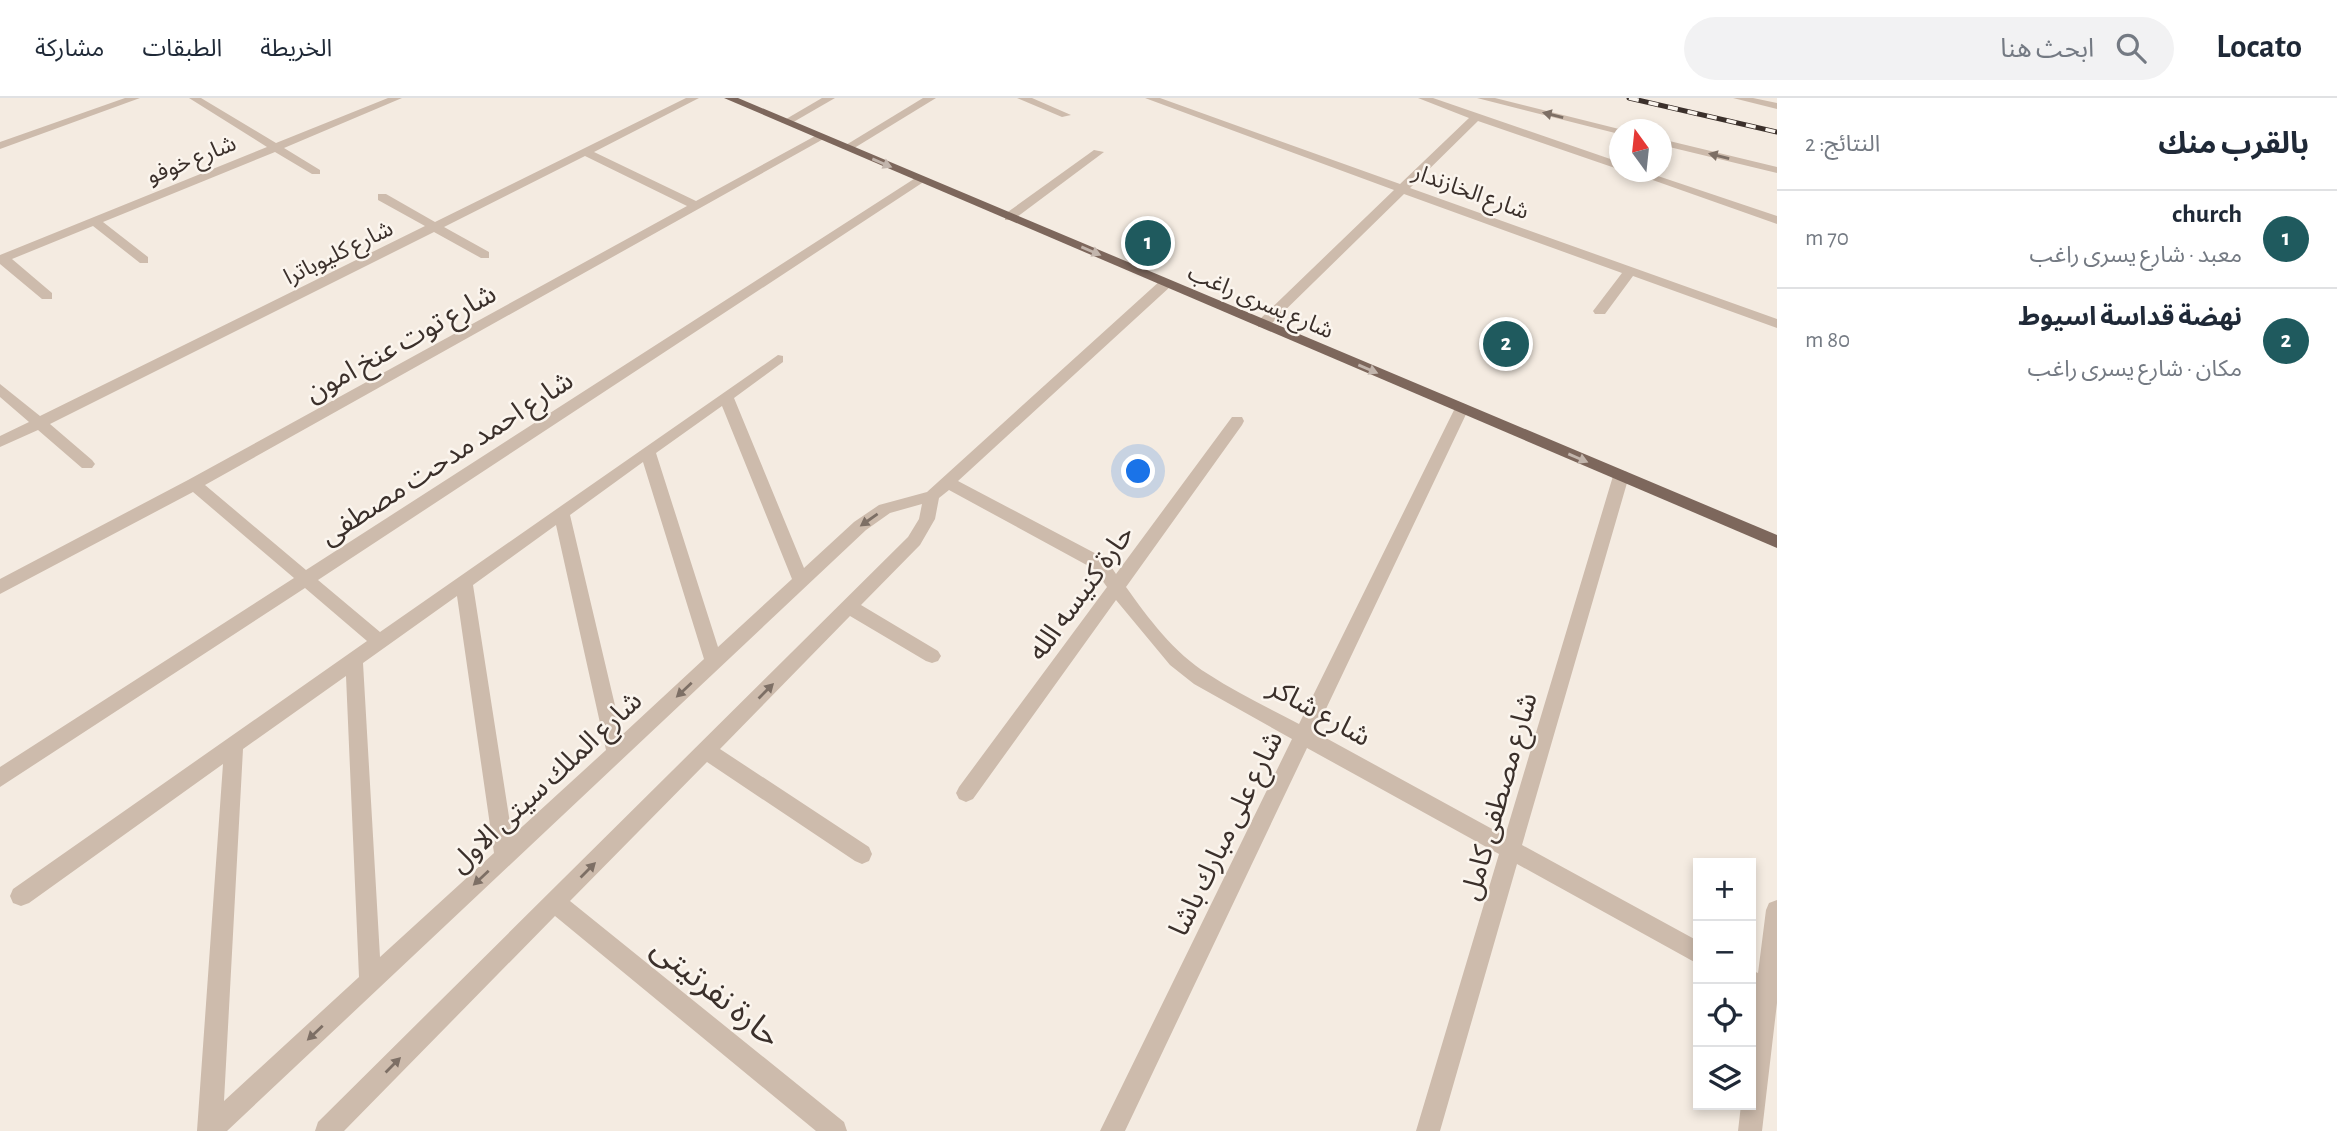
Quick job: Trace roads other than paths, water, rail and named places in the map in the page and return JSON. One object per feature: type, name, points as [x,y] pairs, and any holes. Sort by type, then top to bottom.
[{"type":"main road","name":"شارع يسرى راغب","points":[[729,98],[1777,542]]},
{"type":"street","points":[[0,146],[135,98]]},
{"type":"street","points":[[194,98],[316,172]]},
{"type":"street","name":"شارع خوفو","points":[[2,259],[397,98]]},
{"type":"street","name":"شارع كليوباترا","points":[[0,442],[694,98]]},
{"type":"street","points":[[786,122],[830,98]]},
{"type":"street","points":[[847,148],[931,98]]},
{"type":"street","points":[[1022,98],[1066,114]]},
{"type":"street","name":"شارع الخازندار","points":[[1150,98],[1777,324]]},
{"type":"street","points":[[1423,98],[1609,162]]},
{"type":"street","points":[[1482,98],[1609,129]]},
{"type":"street","points":[[1738,98],[1777,106]]},
{"type":"street","points":[[1263,324],[1477,116]]},
{"type":"street","name":"شارع توت عنخ امون","points":[[0,587],[194,484],[821,137]]},
{"type":"street","points":[[1672,145],[1777,170]]},
{"type":"street","points":[[585,152],[696,206]]},
{"type":"street","points":[[1009,217],[1098,152]]},
{"type":"street","name":"شارع احمد مدحت مصطفى","points":[[0,778],[921,179]]},
{"type":"street","points":[[1665,182],[1777,220]]},
{"type":"street","points":[[382,197],[485,255]]},
{"type":"street","points":[[94,222],[144,260]]},
{"type":"street","points":[[2,259],[47,296]]},
{"type":"street","points":[[1600,311],[1630,271]]},
{"type":"street","name":"شارع الملك سيتى الاول","points":[[210,1130],[872,517],[900,503],[940,489],[1166,283]]},
{"type":"street","points":[[21,896],[778,359]]},
{"type":"street","points":[[0,389],[87,464]]},
{"type":"street","points":[[726,397],[801,581]]},
{"type":"street","name":"شارع على مبارك باشا","points":[[1112,1131],[1462,408]]},
{"type":"street","name":"حارة كنيسه الله","points":[[966,793],[1237,421]]},
{"type":"street","points":[[648,452],[714,661]]},
{"type":"street","name":"شارع مصطفى كامل","points":[[1428,1131],[1621,476]]},
{"type":"street","points":[[194,484],[380,642]]},
{"type":"street","name":"شارع الملك سيتى الاول","points":[[327,1131],[914,541],[940,489]]},
{"type":"street","name":"شارع شاكر","points":[[940,489],[1094,560],[1136,615],[1187,670],[1693,950]]},
{"type":"street","points":[[561,513],[616,752]]},
{"type":"street","points":[[464,582],[505,856]]},
{"type":"street","points":[[849,607],[932,656]]},
{"type":"street","points":[[354,660],[370,982]]},
{"type":"street","points":[[210,1130],[234,745]]},
{"type":"street","points":[[707,751],[862,854]]},
{"type":"street","name":"حارة نفرتيتى","points":[[556,902],[835,1131]]},
{"type":"street","points":[[1750,1131],[1759,986],[1775,945],[1777,910]]},
{"type":"railway","points":[[1629,98],[1777,132]]},
{"type":"place","name":"church","points":[[1148,243]]},
{"type":"place","name":"نهضة قداسة اسيوط","points":[[1506,344]]}]
